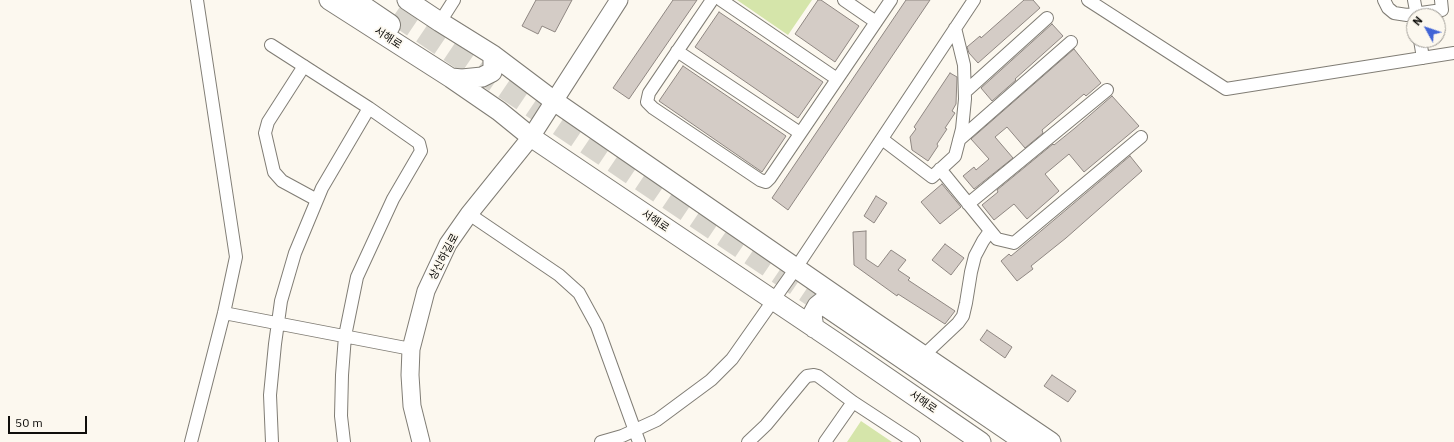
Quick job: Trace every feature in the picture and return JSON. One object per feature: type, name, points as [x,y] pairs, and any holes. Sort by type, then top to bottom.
[{"type":"highway","name":"서해로","points":[[352,0],[397,13]]},
{"type":"highway","name":"서해로","points":[[374,0],[397,13]]},
{"type":"highway","name":"서해로","points":[[824,311],[1001,442]]},
{"type":"highway","name":"서해로","points":[[824,311],[1027,442]]},
{"type":"main road","name":"서해로","points":[[329,0],[451,78],[499,111],[531,137],[773,301],[824,311],[923,356],[1051,442]]},
{"type":"main road","name":"서해로","points":[[397,13],[440,22],[493,55],[554,101],[796,268],[824,311],[981,442]]},
{"type":"main road","points":[[451,78],[462,79],[482,77],[492,72],[493,55]]},
{"type":"street","points":[[191,442],[224,313],[236,257],[197,0]]},
{"type":"street","points":[[440,22],[454,0]]},
{"type":"street","name":"상신하길로","points":[[421,442],[412,406],[410,375],[411,349],[426,291],[448,244],[469,214],[531,137],[619,0]]},
{"type":"street","points":[[712,0],[649,93],[647,99],[648,104],[760,180],[766,182],[891,0]]},
{"type":"street","points":[[721,0],[837,79]]},
{"type":"street","points":[[844,0],[876,22]]},
{"type":"street","points":[[601,442],[635,430],[657,420],[710,380],[732,359],[796,268],[974,0]]},
{"type":"street","points":[[1088,0],[1226,89],[1454,53]]},
{"type":"street","points":[[1384,0],[1388,8],[1394,13],[1406,15]]},
{"type":"street","points":[[965,92],[1048,18]]},
{"type":"street","points":[[882,138],[932,177],[955,156],[962,129],[965,92],[964,65],[955,28]]},
{"type":"street","points":[[959,140],[1071,42]]},
{"type":"street","points":[[271,45],[369,108],[419,143],[421,151],[393,199],[357,277],[345,336],[341,416],[344,442]]},
{"type":"street","points":[[1421,48],[1423,58]]},
{"type":"street","points":[[678,50],[800,133]]},
{"type":"street","points":[[304,66],[268,122],[266,133],[274,172],[282,181],[317,200]]},
{"type":"street","points":[[968,204],[1108,90]]},
{"type":"street","points":[[272,442],[270,395],[281,301],[295,253],[322,188],[369,108]]},
{"type":"street","points":[[940,170],[997,239],[1014,243],[1141,138]]},
{"type":"street","points":[[469,214],[559,275],[579,293],[597,326],[639,442]]},
{"type":"street","points":[[923,356],[958,323],[963,316],[975,256],[990,231]]},
{"type":"street","points":[[224,313],[411,349]]},
{"type":"street","points":[[748,442],[766,425],[807,376],[818,376],[853,402],[914,442]]},
{"type":"street","points":[[825,442],[853,402]]},
{"type":"green space","points":[[737,0],[812,0],[788,35]]},
{"type":"green space","points":[[861,421],[892,442],[847,442]]},
{"type":"building","points":[[536,0],[572,0],[555,32],[542,26],[538,34],[522,26]]},
{"type":"building","points":[[673,0],[697,0],[629,99],[613,88]]},
{"type":"building","points":[[818,0],[821,0],[859,26],[835,62],[795,34]]},
{"type":"building","points":[[906,0],[930,0],[788,210],[772,198]]},
{"type":"building","points":[[1024,0],[1033,0],[1040,8],[978,63],[969,53],[967,47],[980,36],[981,38]]},
{"type":"building","points":[[719,12],[823,82],[798,118],[695,47]]},
{"type":"building","points":[[1052,24],[1063,36],[992,101],[981,88]]},
{"type":"building","points":[[1074,49],[1101,83],[1086,96],[1084,94],[1042,130],[1043,133],[1025,148],[1007,127],[995,137],[1013,158],[974,189],[963,176],[974,167],[976,170],[989,159],[971,139]]},
{"type":"building","points":[[683,66],[786,136],[762,172],[659,101]]},
{"type":"building","points":[[950,73],[957,77],[956,104],[952,111],[955,113],[945,128],[947,129],[937,144],[938,146],[928,161],[912,150],[910,137],[916,129],[914,127]]},
{"type":"building","points":[[1112,96],[1139,126],[1084,172],[1069,154],[1045,174],[1059,191],[1027,219],[1014,204],[994,220],[982,205],[998,192],[997,190],[1075,128]]},
{"type":"building","points":[[1130,156],[1142,171],[1066,238],[1031,266],[1033,269],[1017,281],[1001,261],[1009,254],[1011,256]]},
{"type":"building","points":[[942,184],[961,207],[940,224],[921,202]]},
{"type":"building","points":[[876,196],[887,203],[874,223],[864,216]]},
{"type":"building","points":[[866,231],[866,259],[878,267],[891,250],[906,260],[898,270],[910,278],[908,280],[955,311],[945,324],[898,294],[897,296],[854,265],[853,232]]},
{"type":"building","points":[[945,244],[964,258],[951,275],[932,260]]},
{"type":"building","points":[[987,330],[1012,347],[1005,358],[980,340]]},
{"type":"building","points":[[1052,375],[1076,391],[1068,402],[1044,386]]},
{"type":"tunnel","points":[[395,14],[826,305]]}]
